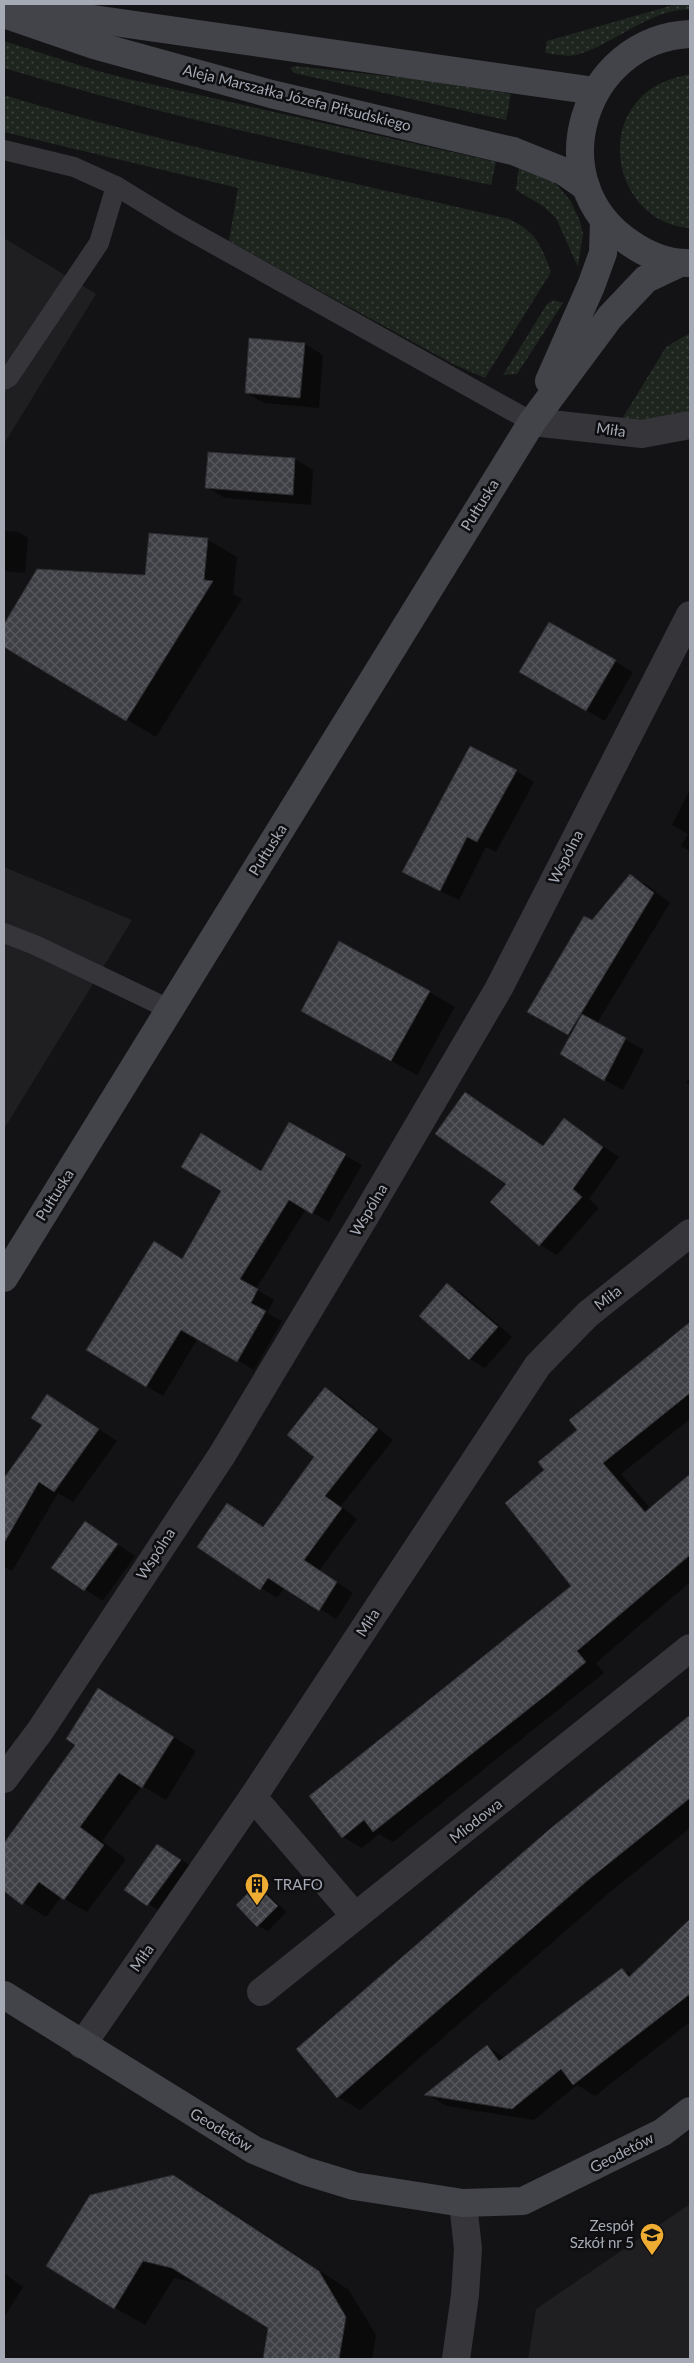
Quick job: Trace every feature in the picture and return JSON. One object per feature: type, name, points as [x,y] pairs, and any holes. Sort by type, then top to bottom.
[{"type":"main road","points":[[4,6],[283,48],[595,90]]},
{"type":"main road","name":"Aleja Marszałka Józefa Piłsudskiego","points":[[4,14],[94,45],[271,94],[513,151],[563,170],[586,187]]},
{"type":"main road","points":[[685,263],[659,258],[638,249],[620,236],[604,220],[586,187],[580,163],[580,138],[585,114],[595,90],[607,74],[638,48],[658,40],[690,34]]},
{"type":"main road","name":"Pułtuska","points":[[532,422],[591,286],[603,253],[604,220]]},
{"type":"main road","name":"Pułtuska","points":[[4,1278],[532,422],[610,318],[634,291],[646,279],[685,263]]},
{"type":"main road","name":"Geodetów","points":[[4,1995],[82,2045],[263,2154],[305,2171],[354,2186],[464,2203],[523,2201],[663,2132],[690,2111]]},
{"type":"street","name":"Miła","points":[[532,422],[642,434],[690,425]]},
{"type":"street","name":"Wspólna","points":[[4,1779],[40,1731],[222,1455],[369,1210],[499,988],[690,615]]},
{"type":"street","name":"Miła","points":[[82,2045],[253,1798],[538,1365],[588,1314],[690,1233]]},
{"type":"street","name":"Miodowa","points":[[261,1992],[690,1648]]},
{"type":"street","points":[[253,1798],[355,1916]]},
{"type":"street","points":[[456,2359],[465,2295],[468,2249],[464,2203]]},
{"type":"lane","points":[[4,150],[74,167],[116,186],[178,224],[532,422]]},
{"type":"lane","points":[[4,380],[9,377],[99,243],[116,186]]},
{"type":"lane","points":[[4,933],[35,945],[169,1009]]},
{"type":"shaded area","points":[[677,4],[690,4],[690,10],[662,14],[604,44],[576,55],[564,56],[545,53],[547,41]]},
{"type":"shaded area","points":[[4,41],[128,79],[496,162],[491,185],[307,146],[185,117],[4,68]]},
{"type":"shaded area","points":[[295,66],[433,81],[511,94],[506,120],[294,73],[290,68]]},
{"type":"shaded area","points":[[690,74],[690,228],[666,222],[646,210],[631,192],[622,170],[620,147],[624,124],[635,104],[654,87]]},
{"type":"shaded area","points":[[4,95],[192,146],[509,219],[532,234],[544,253],[551,272],[485,378],[455,365],[229,241],[238,188],[4,132]]},
{"type":"shaded area","points":[[519,167],[549,176],[570,200],[580,221],[583,234],[578,267],[556,218],[543,206],[516,190]]},
{"type":"shaded area","points":[[4,238],[96,294],[4,444]]},
{"type":"shaded area","points":[[554,300],[563,303],[517,374],[503,375],[547,304]]},
{"type":"shaded area","points":[[690,333],[690,413],[640,425],[622,419],[666,347]]},
{"type":"shaded area","points":[[4,867],[132,920],[4,1129]]},
{"type":"shaded area","name":"Zespół Szkół nr 5","points":[[690,2204],[690,2359],[528,2359],[536,2309]]},
{"type":"building","points":[[249,338],[305,343],[300,398],[245,393]]},
{"type":"building","points":[[208,452],[295,458],[293,495],[205,488]]},
{"type":"building","points":[[149,533],[208,538],[204,580],[213,581],[126,721],[4,647],[4,624],[37,569],[145,575]]},
{"type":"building","points":[[549,622],[616,660],[586,711],[519,672]]},
{"type":"building","points":[[470,746],[517,770],[477,842],[467,837],[440,891],[402,872]]},
{"type":"building","points":[[630,874],[654,893],[568,1035],[527,1012],[584,916],[592,920]]},
{"type":"building","points":[[339,941],[430,991],[391,1061],[301,1011]]},
{"type":"building","points":[[582,1014],[626,1038],[604,1081],[560,1054]]},
{"type":"building","points":[[465,1092],[543,1146],[564,1118],[603,1147],[573,1189],[582,1197],[539,1246],[490,1202],[506,1184],[435,1134]]},
{"type":"building","points":[[289,1122],[346,1154],[312,1214],[289,1200],[240,1279],[258,1289],[251,1303],[266,1311],[237,1362],[181,1330],[146,1387],[86,1350],[154,1241],[182,1259],[221,1191],[181,1167],[201,1133],[261,1171]]},
{"type":"building","points":[[447,1283],[498,1327],[469,1360],[419,1316]]},
{"type":"building","points":[[690,1322],[690,1393],[603,1463],[645,1512],[690,1474],[690,1555],[577,1651],[586,1662],[550,1692],[373,1832],[364,1820],[342,1838],[309,1796],[571,1586],[505,1503],[544,1470],[538,1462],[577,1430],[569,1420]]},
{"type":"building","points":[[325,1387],[378,1429],[325,1496],[342,1508],[304,1560],[337,1582],[319,1611],[268,1578],[260,1590],[197,1547],[227,1503],[263,1527],[314,1457],[287,1435]]},
{"type":"building","points":[[47,1394],[99,1429],[54,1492],[39,1482],[4,1543],[4,1478],[42,1425],[31,1418]]},
{"type":"building","points":[[85,1521],[118,1544],[84,1591],[51,1568]]},
{"type":"building","points":[[98,1688],[174,1737],[142,1788],[119,1773],[80,1827],[104,1845],[64,1900],[39,1882],[22,1905],[4,1891],[4,1843],[75,1745],[66,1739]]},
{"type":"building","points":[[690,1715],[690,1798],[587,1881],[337,2098],[296,2049],[551,1828]]},
{"type":"building","points":[[157,1844],[181,1860],[147,1906],[124,1890]]},
{"type":"building","name":"TRAFO","points":[[256,1885],[278,1906],[257,1927],[236,1905]]},
{"type":"building","points":[[690,1919],[690,1994],[573,2085],[561,2069],[512,2109],[424,2095],[487,2045],[499,2061],[622,1968],[629,1977]]},
{"type":"building","points":[[173,2175],[319,2271],[346,2317],[339,2359],[263,2359],[268,2328],[172,2268],[143,2261],[114,2309],[46,2266],[90,2195]]},
{"type":"place","name":"TRAFO","points":[[257,1906]]},
{"type":"place","name":"Zespół Szkół nr 5","points":[[652,2256]]}]
